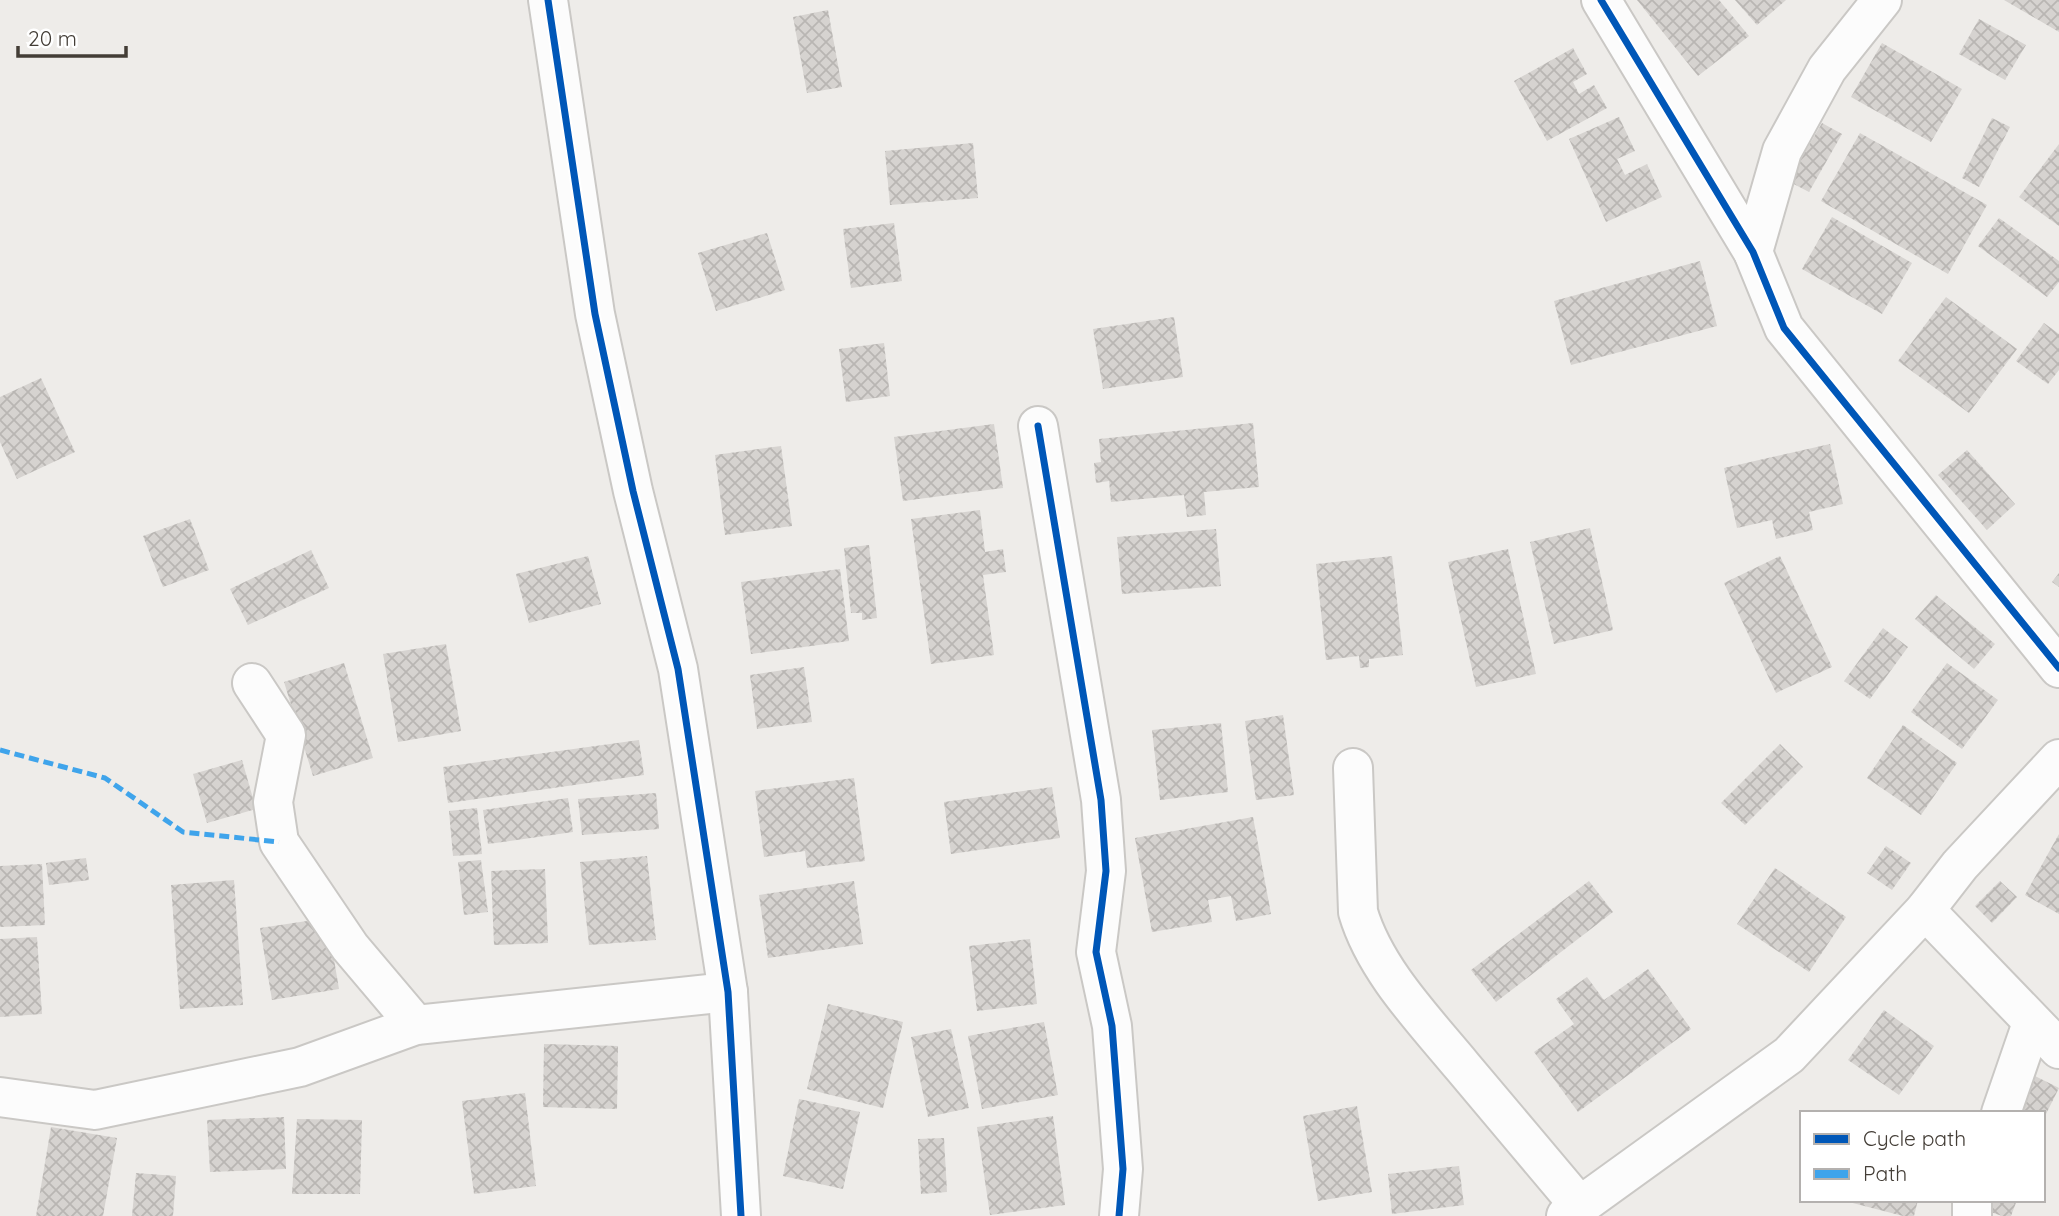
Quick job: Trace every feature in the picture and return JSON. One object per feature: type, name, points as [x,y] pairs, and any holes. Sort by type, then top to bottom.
[{"type":"street","points":[[548,0],[596,314],[633,491],[678,669],[728,992],[741,1216]]},
{"type":"street","points":[[1601,0],[1754,252],[1784,328],[2059,668]]},
{"type":"street","points":[[1754,252],[1782,151],[1827,69],[1882,0]]},
{"type":"street","points":[[1038,426],[1101,800],[1105,872],[1096,952],[1112,1026],[1123,1170],[1119,1216]]},
{"type":"street","points":[[252,683],[286,735],[273,802],[279,842],[350,947],[416,1026]]},
{"type":"street","points":[[1353,768],[1358,912],[1365,935],[1376,956],[1572,1210],[1789,1055],[1925,910],[1959,865],[2059,759]]},
{"type":"street","points":[[1925,910],[2059,1049]]},
{"type":"street","points":[[0,1097],[95,1110],[300,1067],[416,1026],[728,992]]},
{"type":"street","points":[[2002,1111],[2032,1023]]},
{"type":"building","points":[[1637,0],[1719,0],[1749,36],[1698,76]]},
{"type":"building","points":[[1735,0],[1786,0],[1757,25]]},
{"type":"building","points":[[2004,0],[2059,0],[2059,32]]},
{"type":"building","points":[[828,10],[842,87],[807,93],[793,17]]},
{"type":"building","points":[[1979,19],[2026,45],[2005,80],[1959,54]]},
{"type":"building","points":[[1882,43],[1962,89],[1931,142],[1851,97]]},
{"type":"building","points":[[1573,48],[1587,74],[1573,82],[1579,94],[1594,85],[1607,108],[1547,141],[1514,81]]},
{"type":"building","points":[[1619,117],[1635,151],[1617,159],[1625,175],[1647,164],[1662,197],[1606,222],[1569,139]]},
{"type":"building","points":[[1992,118],[2010,127],[1979,187],[1962,178]]},
{"type":"building","points":[[1822,123],[1842,134],[1809,192],[1788,181]]},
{"type":"building","points":[[1860,133],[1987,205],[1948,274],[1821,201]]},
{"type":"building","points":[[973,143],[978,198],[890,205],[885,151]]},
{"type":"building","points":[[2059,144],[2059,226],[2019,197]]},
{"type":"building","points":[[1832,217],[1912,263],[1882,314],[1802,269]]},
{"type":"building","points":[[1999,218],[2059,261],[2059,282],[2047,297],[1978,246]]},
{"type":"building","points":[[894,223],[902,281],[851,288],[843,229]]},
{"type":"building","points":[[767,233],[785,290],[716,311],[698,253]]},
{"type":"building","points":[[1700,261],[1717,326],[1571,365],[1554,301]]},
{"type":"building","points":[[1946,297],[2017,349],[1969,413],[1898,361]]},
{"type":"building","points":[[1174,317],[1183,377],[1103,389],[1093,329]]},
{"type":"building","points":[[2044,323],[2059,334],[2059,370],[2048,384],[2016,361]]},
{"type":"building","points":[[884,343],[890,396],[846,402],[839,349]]},
{"type":"building","points":[[41,378],[75,452],[17,479],[0,442],[0,397]]},
{"type":"building","points":[[1253,423],[1259,487],[1204,492],[1206,515],[1187,517],[1184,495],[1111,502],[1109,481],[1096,483],[1094,463],[1101,462],[1099,439]]},
{"type":"building","points":[[994,424],[1003,488],[903,501],[894,437]]},
{"type":"building","points":[[1830,444],[1843,504],[1809,512],[1813,530],[1776,539],[1772,520],[1737,528],[1724,468]]},
{"type":"building","points":[[781,446],[792,526],[725,535],[715,455]]},
{"type":"building","points":[[1967,450],[2015,504],[1987,530],[1938,475]]},
{"type":"building","points":[[980,510],[985,552],[1003,549],[1006,572],[983,575],[994,655],[931,664],[911,519]]},
{"type":"building","points":[[190,519],[209,570],[163,587],[143,536]]},
{"type":"building","points":[[1590,528],[1613,630],[1554,644],[1530,542]]},
{"type":"building","points":[[1216,529],[1221,586],[1122,594],[1117,537]]},
{"type":"building","points":[[869,545],[877,618],[862,620],[862,613],[851,613],[844,548]]},
{"type":"building","points":[[1508,549],[1536,674],[1476,687],[1448,562]]},
{"type":"building","points":[[311,550],[329,588],[248,625],[230,589]]},
{"type":"building","points":[[588,556],[601,604],[529,623],[516,574]]},
{"type":"building","points":[[1392,556],[1403,655],[1369,659],[1369,667],[1360,668],[1359,656],[1326,660],[1316,564]]},
{"type":"building","points":[[1780,556],[1832,667],[1776,693],[1724,583]]},
{"type":"building","points":[[840,569],[849,641],[751,654],[741,582]]},
{"type":"building","points":[[2059,573],[2059,587],[2052,582]]},
{"type":"building","points":[[1936,595],[1995,644],[1974,669],[1915,619]]},
{"type":"building","points":[[1883,628],[1908,647],[1870,699],[1844,681]]},
{"type":"building","points":[[446,644],[461,731],[398,742],[383,654]]},
{"type":"building","points":[[344,663],[373,758],[313,776],[284,682]]},
{"type":"building","points":[[1947,663],[1998,700],[1962,749],[1911,712]]},
{"type":"building","points":[[804,667],[812,722],[757,729],[750,675]]},
{"type":"building","points":[[1283,715],[1294,795],[1256,800],[1245,721]]},
{"type":"building","points":[[1221,723],[1228,792],[1160,800],[1152,730]]},
{"type":"building","points":[[1903,725],[1957,763],[1921,815],[1867,778]]},
{"type":"building","points":[[639,740],[644,775],[448,803],[443,767]]},
{"type":"building","points":[[1780,744],[1803,767],[1745,825],[1721,803]]},
{"type":"building","points":[[242,760],[256,809],[207,823],[193,774]]},
{"type":"building","points":[[854,778],[865,861],[807,868],[805,851],[764,857],[755,791]]},
{"type":"building","points":[[1052,787],[1060,838],[951,854],[944,802]]},
{"type":"building","points":[[656,793],[659,829],[582,835],[578,799]]},
{"type":"building","points":[[568,798],[573,832],[488,844],[483,810]]},
{"type":"building","points":[[477,808],[482,854],[453,856],[449,811]]},
{"type":"building","points":[[1253,817],[1271,914],[1236,921],[1231,896],[1208,900],[1212,922],[1152,932],[1135,838]]},
{"type":"building","points":[[2059,834],[2059,914],[2025,895]]},
{"type":"building","points":[[1886,846],[1911,863],[1892,890],[1867,873]]},
{"type":"building","points":[[647,856],[656,940],[589,945],[580,862]]},
{"type":"building","points":[[86,858],[89,880],[49,885],[46,863]]},
{"type":"building","points":[[481,860],[488,912],[464,915],[458,862]]},
{"type":"building","points":[[42,864],[45,925],[0,927],[0,866]]},
{"type":"building","points":[[1775,868],[1846,917],[1809,972],[1737,924]]},
{"type":"building","points":[[545,869],[548,943],[494,945],[491,871]]},
{"type":"building","points":[[234,880],[243,1005],[180,1009],[171,885]]},
{"type":"building","points":[[854,881],[863,944],[768,958],[759,895]]},
{"type":"building","points":[[1589,881],[1613,912],[1496,1002],[1471,970]]},
{"type":"building","points":[[2000,881],[2017,897],[1992,923],[1975,906]]},
{"type":"building","points":[[327,918],[339,989],[272,1000],[260,928]]},
{"type":"building","points":[[37,937],[42,1014],[0,1017],[0,939]]},
{"type":"building","points":[[1030,939],[1037,1004],[977,1011],[969,946]]},
{"type":"building","points":[[1648,969],[1691,1029],[1578,1112],[1534,1052],[1574,1024],[1556,999],[1587,977],[1604,1000]]},
{"type":"building","points":[[828,1004],[903,1022],[883,1108],[807,1089]]},
{"type":"building","points":[[1884,1010],[1934,1046],[1899,1095],[1848,1060]]},
{"type":"building","points":[[1044,1022],[1058,1095],[982,1109],[968,1036]]},
{"type":"building","points":[[951,1029],[969,1108],[928,1117],[911,1037]]},
{"type":"building","points":[[544,1044],[618,1046],[617,1109],[543,1107]]},
{"type":"building","points":[[2035,1076],[2059,1088],[2045,1116],[2045,1111],[2019,1111]]},
{"type":"building","points":[[525,1093],[536,1186],[474,1194],[462,1101]]},
{"type":"building","points":[[799,1099],[860,1112],[843,1189],[783,1176]]},
{"type":"building","points":[[1357,1106],[1372,1192],[1318,1201],[1303,1116]]},
{"type":"building","points":[[1053,1116],[1065,1205],[990,1215],[977,1127]]},
{"type":"building","points":[[284,1117],[286,1169],[210,1172],[207,1120]]},
{"type":"building","points":[[297,1119],[362,1120],[360,1194],[292,1194]]},
{"type":"building","points":[[51,1127],[117,1138],[103,1216],[36,1216]]},
{"type":"building","points":[[944,1138],[947,1192],[921,1194],[918,1139]]},
{"type":"building","points":[[1459,1166],[1464,1205],[1392,1214],[1388,1174]]},
{"type":"building","points":[[136,1173],[176,1176],[173,1216],[132,1216]]},
{"type":"building","points":[[1849,1202],[1918,1202],[1914,1216],[1903,1216]]},
{"type":"building","points":[[1988,1202],[2016,1202],[2011,1216],[1985,1210]]},
{"type":"marked path","points":[[0,750],[105,778],[183,832],[279,842]]},
{"type":"cycle path","points":[[548,0],[595,314],[633,491],[678,669],[728,992],[741,1216]]},
{"type":"cycle path","points":[[1601,0],[1753,252],[1784,328],[2059,668]]},
{"type":"cycle path","points":[[1038,426],[1101,800],[1106,871],[1096,952],[1112,1026],[1123,1169],[1119,1216]]}]
